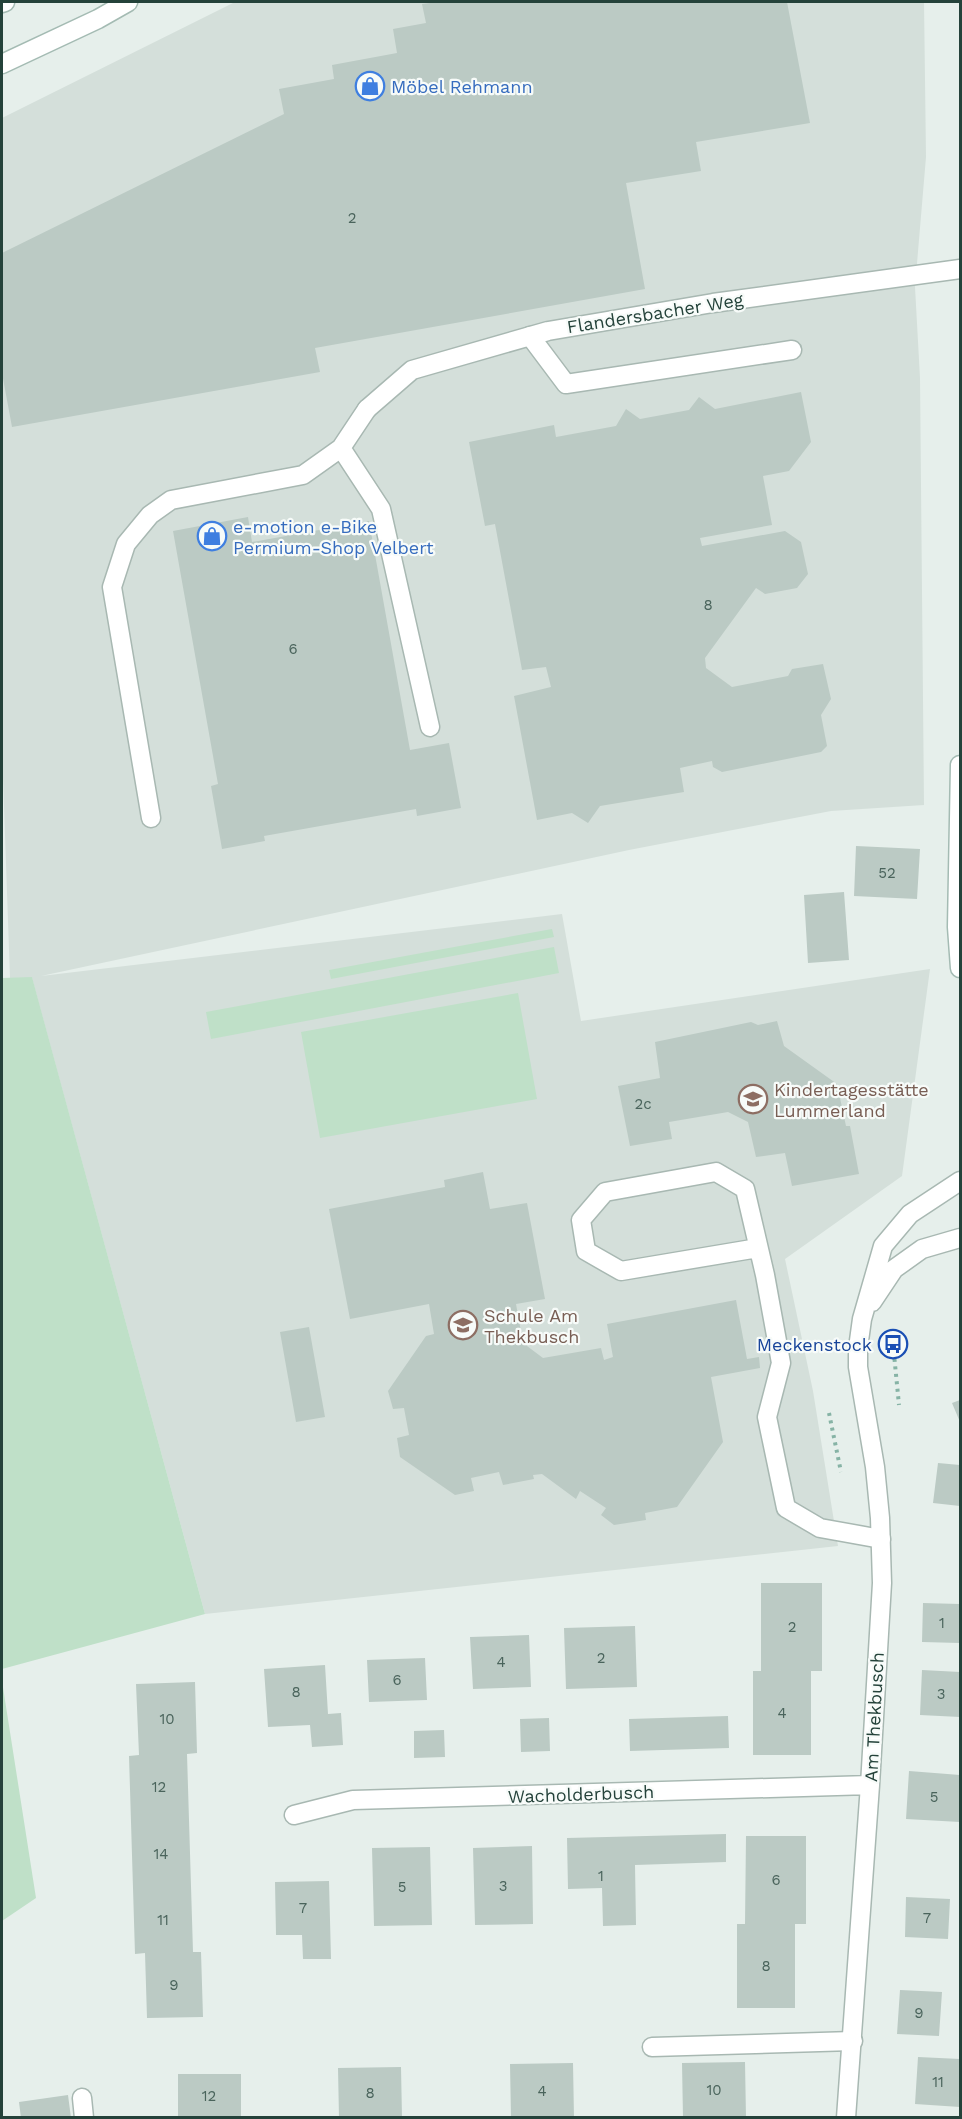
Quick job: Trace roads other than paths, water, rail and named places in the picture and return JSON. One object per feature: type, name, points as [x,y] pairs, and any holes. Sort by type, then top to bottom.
[{"type":"street","points":[[2,64],[98,19],[128,2]]},
{"type":"street","name":"Flandersbacher Weg","points":[[341,448],[367,409],[412,370],[548,330],[713,303],[960,269]]},
{"type":"street","points":[[530,336],[566,384],[792,350]]},
{"type":"street","points":[[151,818],[112,587],[126,544],[150,515],[171,500],[303,475],[341,448],[381,509],[430,727]]},
{"type":"street","points":[[960,765],[957,927],[960,968]]},
{"type":"street","points":[[758,1248],[621,1271],[586,1251],[580,1220],[605,1192],[716,1172],[745,1189],[758,1248],[781,1363],[767,1417],[786,1508],[820,1528],[881,1539]]},
{"type":"street","name":"Am Thekbusch","points":[[846,2118],[853,2041],[882,1583],[875,1467],[858,1366],[862,1319],[883,1246],[910,1214],[960,1180]]},
{"type":"street","name":"Am Thekbusch","points":[[862,1319],[894,1269],[922,1249],[960,1238]]},
{"type":"street","name":"Wacholderbusch","points":[[294,1815],[353,1800],[870,1785]]},
{"type":"street","points":[[652,2047],[853,2041]]},
{"type":"street","points":[[82,2098],[84,2118]]},
{"type":"place","name":"Möbel Rehmann","points":[[370,86]]},
{"type":"place","name":"e-motion e-Bike Permium-Shop Velbert","points":[[212,536]]},
{"type":"place","name":"Kindertagesstätte Lummerland","points":[[753,1099]]},
{"type":"place","name":"Schule Am Thekbusch","points":[[463,1325]]},
{"type":"place","name":"Meckenstock","points":[[893,1344]]}]
